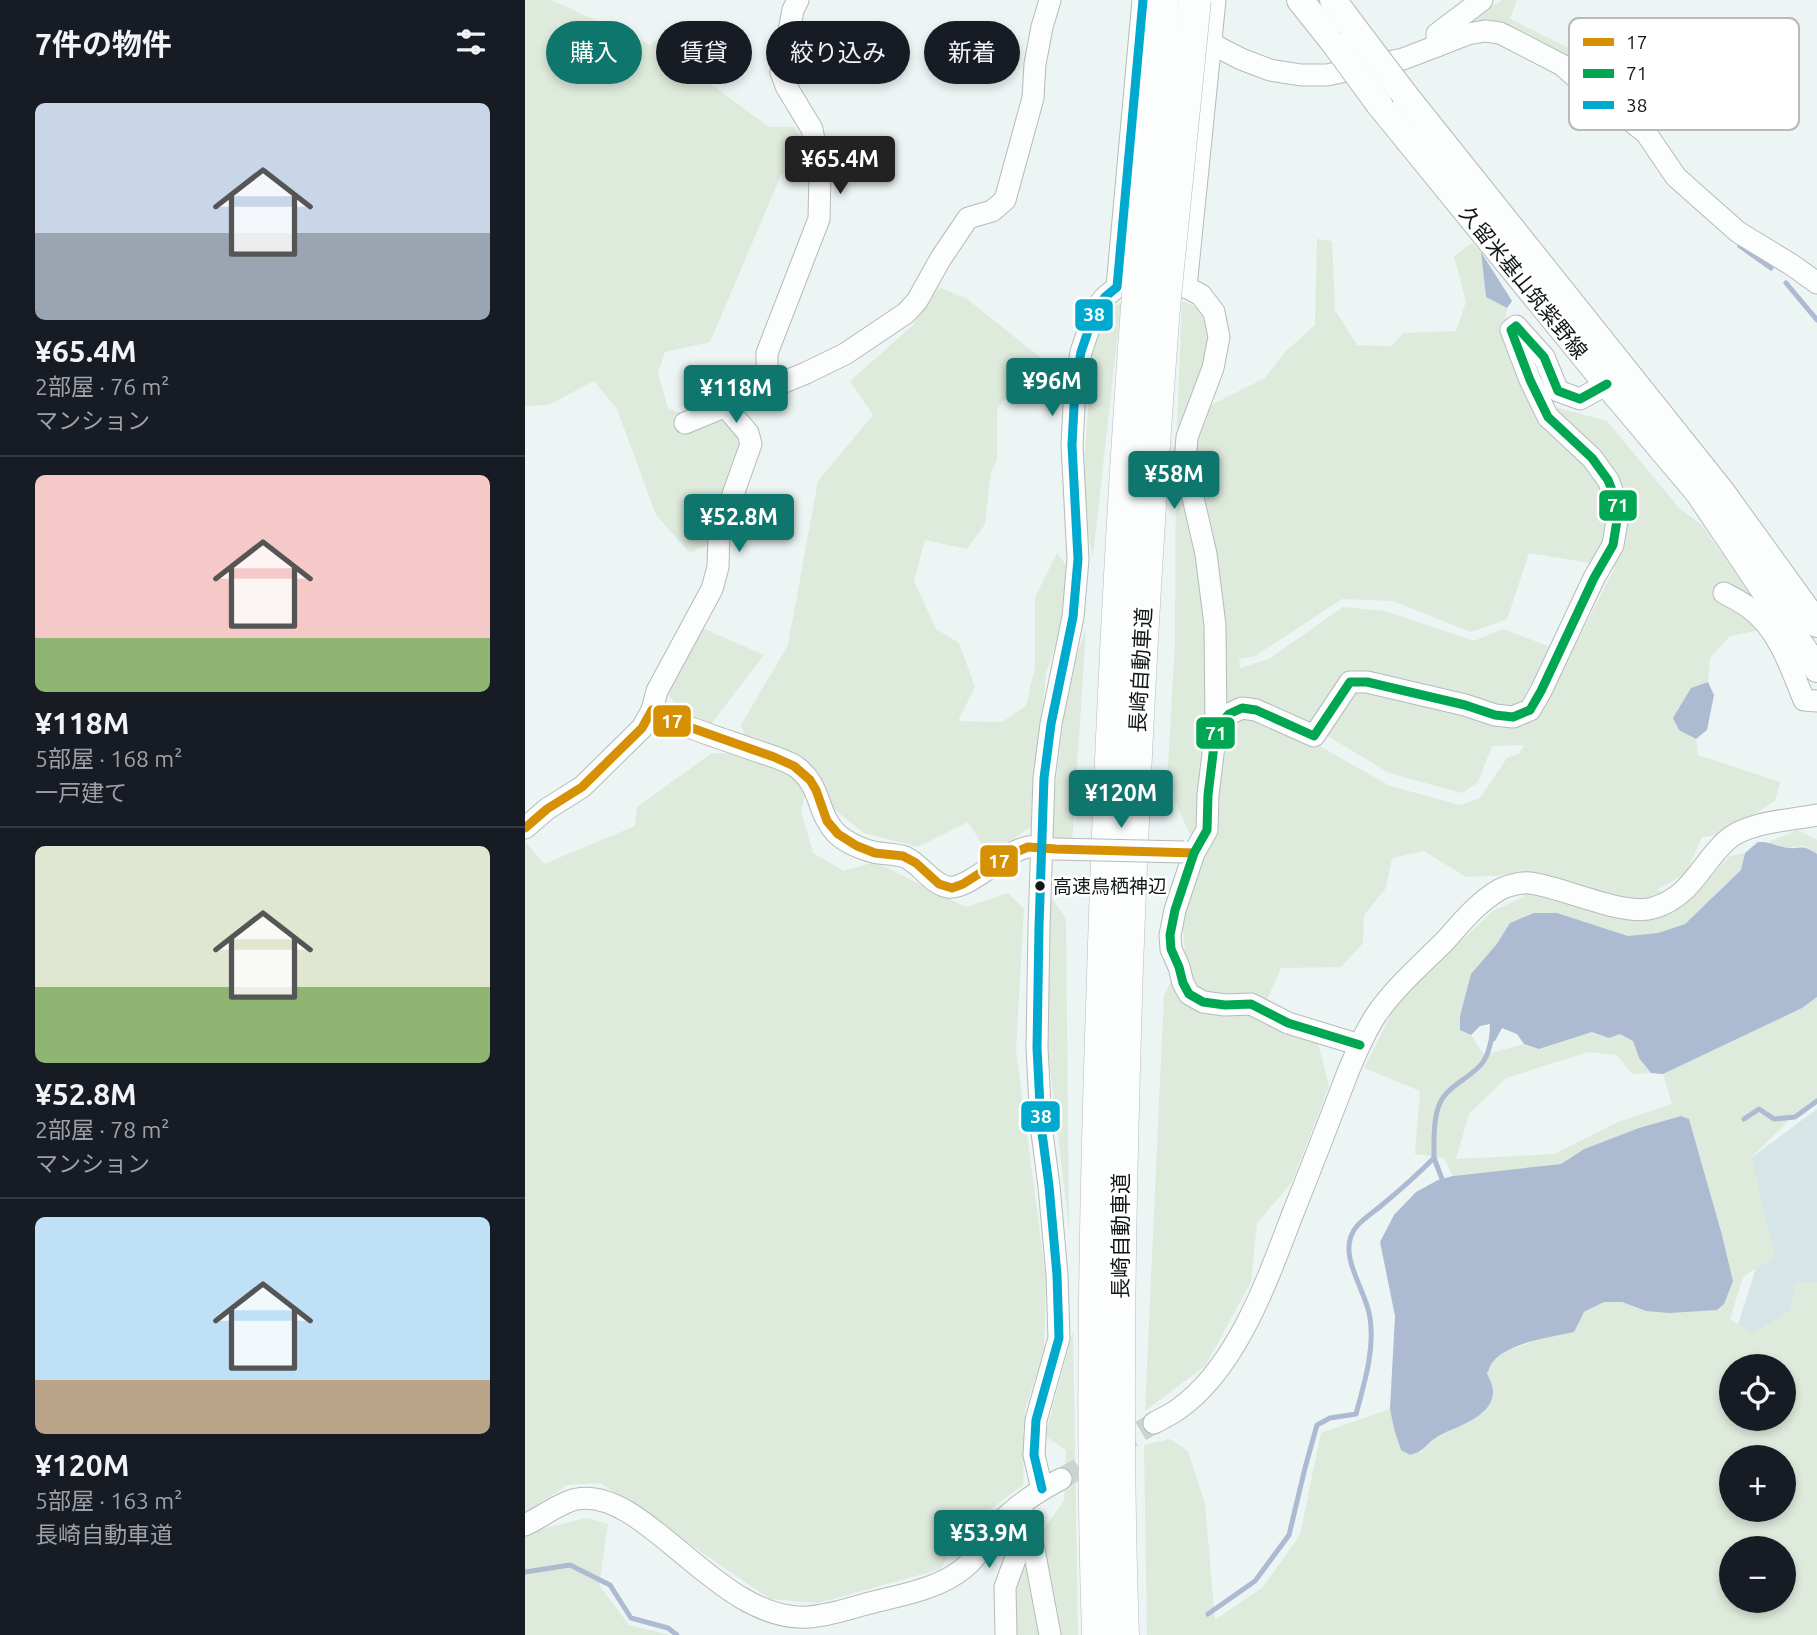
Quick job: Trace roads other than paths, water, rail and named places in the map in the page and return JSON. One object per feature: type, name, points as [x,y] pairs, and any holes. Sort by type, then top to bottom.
[{"type":"highway","name":"長崎自動車道","points":[[1098,1635],[1095,1536],[1097,1144],[1108,806],[1124,479],[1195,0]]},
{"type":"highway","name":"長崎自動車道","points":[[1123,1635],[1119,1536],[1120,1170],[1133,806],[1150,481],[1151,297],[1144,2]]},
{"type":"main road","name":"久留米基山筑紫野線","points":[[1300,0],[1343,34],[1404,94],[1721,491],[1817,624]]},
{"type":"main road","name":"久留米基山筑紫野線","points":[[1333,0],[1343,34],[1379,104],[1698,492],[1817,668]]},
{"type":"street","points":[[771,387],[767,353],[819,219],[820,172],[812,129],[786,86],[781,72],[793,10],[798,0]]},
{"type":"street","points":[[685,423],[845,354],[906,313],[917,301],[968,218],[992,211],[1005,200],[1033,98],[1035,64],[1050,0]]},
{"type":"street","points":[[1151,297],[1210,43],[1215,0]]},
{"type":"street","points":[[1437,46],[1437,34],[1481,0]]},
{"type":"street","points":[[1144,2],[1210,43],[1270,70],[1301,75],[1327,75],[1403,59],[1468,34],[1485,31],[1500,33],[1569,71]]},
{"type":"street","points":[[1641,130],[1676,177],[1738,232],[1817,283]]},
{"type":"street","points":[[525,1525],[578,1499],[604,1501],[639,1519],[748,1603],[769,1613],[809,1617],[830,1614],[945,1580],[965,1568],[979,1553],[996,1527],[1020,1505],[1051,1484],[1034,1455],[1036,1419],[1059,1338],[1057,1275],[1041,1125],[1037,1048],[1039,928],[1049,849],[1044,778],[1051,724],[1073,617],[1078,559],[1072,445],[1075,387],[1081,352],[1096,308],[1105,297],[1201,295],[1214,312],[1219,337],[1213,368],[1188,437],[1185,463],[1206,554],[1215,625],[1216,729],[1207,830],[1189,853],[1170,935],[1171,949],[1189,994],[1203,1002],[1251,1004],[1288,1023],[1360,1045]]},
{"type":"street","points":[[1216,729],[1229,714],[1243,708],[1256,710],[1314,736],[1350,682],[1367,682],[1465,705],[1495,715],[1513,717],[1530,710],[1594,578],[1613,545],[1619,508],[1608,480],[1592,458],[1548,417],[1511,330],[1516,326],[1544,357],[1558,391],[1580,399],[1607,384]]},
{"type":"street","points":[[525,828],[547,809],[582,787],[642,728],[652,710],[657,691],[712,589],[718,567],[719,534],[751,444],[748,433],[725,407]]},
{"type":"street","points":[[1724,593],[1751,609],[1767,625],[1778,640],[1804,700],[1817,701]]},
{"type":"street","points":[[652,710],[672,721],[794,766],[810,780],[827,821],[838,834],[875,853],[903,856],[916,863],[939,884],[952,888],[963,884],[1005,857],[1028,847],[1189,853]]},
{"type":"street","points":[[1154,1423],[1178,1409],[1199,1390],[1217,1371],[1235,1344],[1261,1296],[1360,1045],[1376,1016],[1395,992],[1465,918],[1501,889],[1526,882],[1626,909],[1650,910],[1671,902],[1686,890],[1727,839],[1761,825],[1817,815]]},
{"type":"street","points":[[1006,1635],[1005,1587],[1020,1546],[1020,1505]]},
{"type":"street","points":[[1020,1505],[1032,1539],[1050,1635]]},
{"type":"water","points":[[1481,252],[1512,301],[1507,308],[1486,297]]},
{"type":"water","points":[[1708,682],[1714,695],[1707,730],[1696,739],[1679,730],[1673,718],[1691,688]]},
{"type":"water","points":[[1758,842],[1788,848],[1805,848],[1817,854],[1817,997],[1802,1008],[1663,1074],[1651,1073],[1639,1058],[1633,1041],[1620,1034],[1609,1038],[1592,1032],[1539,1049],[1524,1044],[1517,1034],[1502,1028],[1495,1041],[1489,1042],[1490,1024],[1480,1026],[1471,1035],[1460,1030],[1460,1016],[1471,974],[1496,945],[1510,923],[1534,913],[1557,913],[1628,936],[1658,933],[1685,924],[1741,870],[1745,853]]},
{"type":"water","points":[[1681,1116],[1689,1119],[1733,1281],[1724,1304],[1717,1310],[1669,1313],[1646,1311],[1622,1302],[1604,1302],[1584,1312],[1574,1332],[1530,1342],[1507,1350],[1499,1356],[1487,1373],[1493,1392],[1490,1403],[1479,1416],[1437,1437],[1420,1451],[1410,1455],[1401,1450],[1390,1409],[1395,1316],[1380,1242],[1394,1215],[1416,1192],[1438,1180],[1561,1164],[1584,1149],[1639,1128]]},
{"type":"waterway","points":[[1740,246],[1771,268]]},
{"type":"waterway","points":[[1786,283],[1817,320]]},
{"type":"waterway","points":[[1208,1614],[1255,1581],[1289,1535],[1317,1425],[1330,1418],[1356,1414],[1368,1367],[1371,1330],[1368,1307],[1350,1260],[1351,1237],[1360,1223],[1434,1158],[1435,1123],[1440,1103],[1449,1091],[1483,1062],[1492,1036]]},
{"type":"waterway","points":[[1744,1119],[1759,1109],[1774,1119],[1795,1117],[1817,1101]]},
{"type":"waterway","points":[[1434,1158],[1444,1184]]},
{"type":"waterway","points":[[525,1572],[570,1565],[610,1585],[631,1618],[668,1628],[677,1635]]},
{"type":"tunnel","points":[[1061,1479],[1154,1423]]},
{"type":"place","name":"高速鳥栖神辺","points":[[1040,886]]}]
